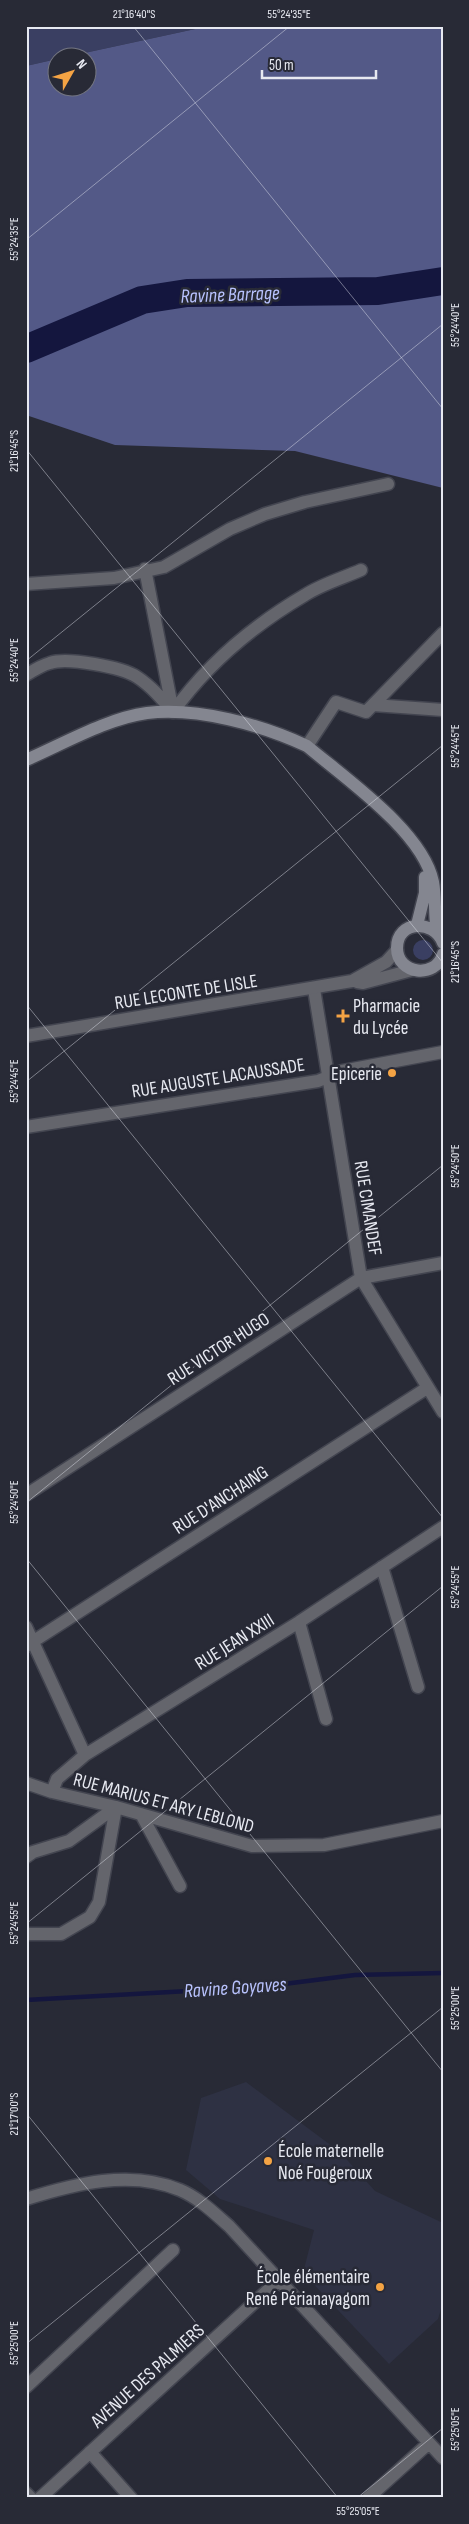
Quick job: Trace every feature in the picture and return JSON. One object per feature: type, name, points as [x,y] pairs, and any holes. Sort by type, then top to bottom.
[{"type":"main road","points":[[26,760],[116,721],[146,713],[173,712],[257,726],[307,746],[392,819],[426,860],[439,904],[441,939]]},
{"type":"main road","points":[[416,925],[426,893],[426,860]]},
{"type":"main road","points":[[441,939],[431,928],[416,925],[403,932],[399,939],[397,950],[401,962],[412,970],[426,971],[441,960]]},
{"type":"street","points":[[26,584],[114,578],[164,567],[230,530],[265,514],[305,502],[388,484]]},
{"type":"street","points":[[145,570],[173,712]]},
{"type":"street","points":[[173,712],[194,683],[224,653],[258,627],[306,594],[361,570]]},
{"type":"street","points":[[307,746],[336,702],[366,712],[443,633]]},
{"type":"street","points":[[26,675],[51,662],[65,661],[135,675],[150,686],[173,712]]},
{"type":"street","points":[[373,704],[443,710]]},
{"type":"street","name":"RUE LECONTE DE LISLE","points":[[26,1036],[314,989],[352,981],[386,962],[397,950]]},
{"type":"street","name":"RUE LECONTE DE LISLE","points":[[352,981],[363,983],[412,970]]},
{"type":"street","name":"RUE CIMANDEF","points":[[314,989],[330,1076],[361,1278],[443,1412]]},
{"type":"street","name":"RUE AUGUSTE LACAUSSADE","points":[[26,1127],[318,1081],[342,1071],[443,1052]]},
{"type":"street","name":"RUE VICTOR HUGO","points":[[26,1495],[361,1278],[443,1262]]},
{"type":"street","name":"RUE D'ANCHAING","points":[[30,1644],[427,1388]]},
{"type":"street","name":"RUE JEAN XXIII","points":[[52,1792],[57,1778],[85,1755],[299,1622],[443,1527]]},
{"type":"street","points":[[382,1567],[418,1687]]},
{"type":"street","points":[[299,1622],[326,1719]]},
{"type":"street","points":[[26,1627],[30,1644],[85,1755]]},
{"type":"street","name":"RUE MARIUS ET ARY LEBLOND","points":[[26,1783],[52,1792],[116,1807],[252,1846],[324,1845],[443,1821]]},
{"type":"street","points":[[26,1857],[33,1852],[69,1841],[116,1807]]},
{"type":"street","points":[[26,1934],[61,1934],[90,1916],[99,1902],[116,1807]]},
{"type":"street","points":[[141,1814],[180,1886]]},
{"type":"street","points":[[26,2199],[66,2187],[121,2180],[148,2182],[180,2190],[206,2206],[229,2226],[443,2458]]},
{"type":"street","points":[[28,2381],[173,2250]]},
{"type":"street","name":"AVENUE DES PALMIERS","points":[[40,2498],[278,2280]]},
{"type":"street","points":[[368,2498],[429,2443]]},
{"type":"street","points":[[90,2452],[131,2498]]},
{"type":"street","points":[[26,2493],[31,2498]]},
{"type":"shaded area","points":[[26,26],[209,26],[98,50],[98,48],[48,48],[48,61],[26,66]]},
{"type":"shaded area","points":[[209,26],[443,26],[443,488],[295,451],[115,445],[26,415],[26,66],[48,61],[48,98],[98,98],[98,50]]},
{"type":"shaded area","points":[[419,940],[427,940],[433,946],[433,954],[427,960],[419,960],[413,954],[413,946]]},
{"type":"shaded area","points":[[246,2082],[340,2152],[375,2191],[443,2223],[443,2302],[438,2319],[389,2364],[303,2273],[314,2230],[220,2199],[186,2170],[201,2098]]},
{"type":"waterway","name":"Ravine Barrage","points":[[26,349],[142,300],[187,293],[378,291],[443,281]]},
{"type":"waterway","name":"Ravine Goyaves","points":[[26,2000],[260,1987],[355,1975],[443,1973]]},
{"type":"place","name":"Pharmacie du Lycée","points":[[343,1016]]},
{"type":"place","name":"Epicerie","points":[[392,1073]]},
{"type":"place","name":"École maternelle Noé Fougeroux","points":[[268,2161]]},
{"type":"place","name":"École élémentaire René Périanayagom","points":[[380,2287]]}]
